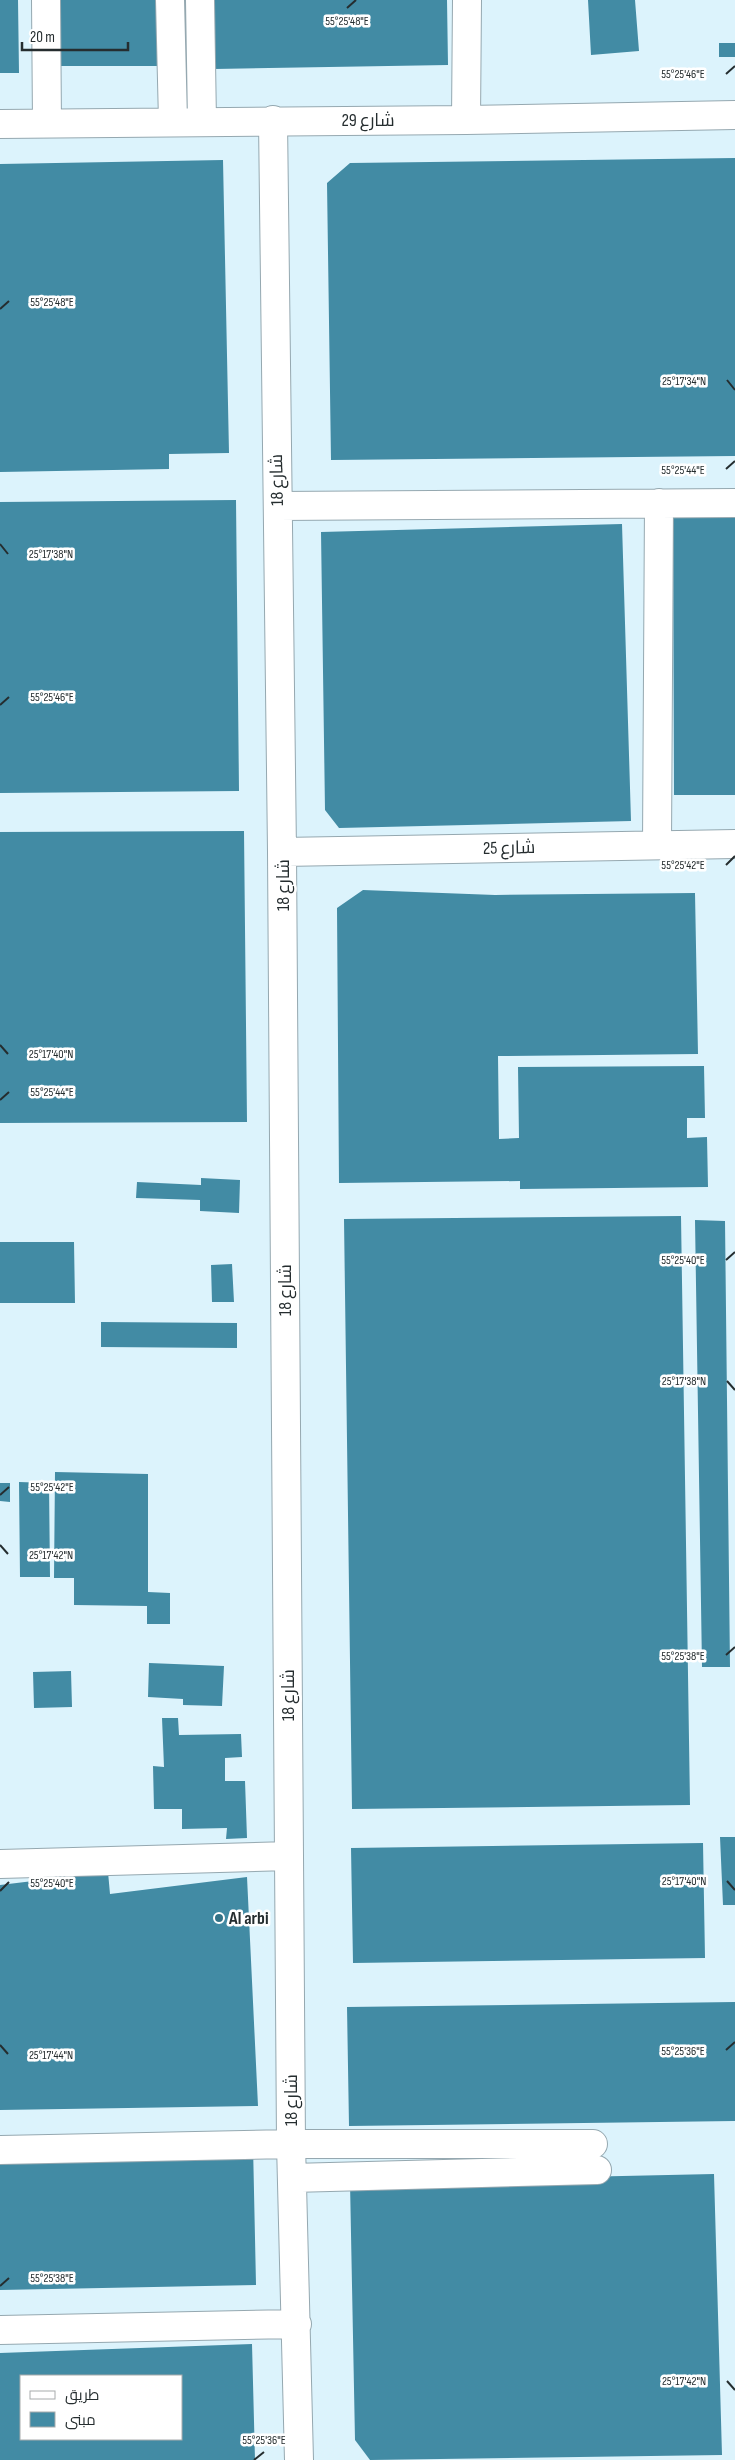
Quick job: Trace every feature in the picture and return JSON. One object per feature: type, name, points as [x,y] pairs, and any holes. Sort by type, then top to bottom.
[{"type":"street","points":[[46,0],[47,123]]},
{"type":"street","points":[[170,0],[173,121]]},
{"type":"street","points":[[200,0],[202,121]]},
{"type":"street","points":[[466,120],[467,0]]},
{"type":"street","name":"شارع 29","points":[[0,124],[273,120],[466,120],[735,115]]},
{"type":"street","name":"شارع 18","points":[[273,120],[282,852],[291,2144],[299,2460]]},
{"type":"street","points":[[657,845],[659,503]]},
{"type":"street","points":[[278,506],[735,503]]},
{"type":"street","name":"شارع 25","points":[[282,852],[735,844]]},
{"type":"street","points":[[0,1864],[289,1856]]},
{"type":"street","points":[[0,2150],[291,2144],[595,2157],[292,2178]]},
{"type":"street","points":[[0,2330],[297,2324]]},
{"type":"shaded area","points":[[0,0],[735,0],[735,2460],[0,2460]]},
{"type":"building","points":[[0,0],[18,0],[19,73],[0,73]]},
{"type":"building","points":[[59,0],[162,0],[164,66],[60,66]]},
{"type":"building","points":[[213,0],[447,0],[448,65],[214,69]]},
{"type":"building","points":[[588,0],[635,0],[639,51],[591,55]]},
{"type":"building","points":[[719,43],[735,43],[735,57],[719,57]]},
{"type":"building","points":[[735,158],[735,456],[331,460],[327,183],[350,163]]},
{"type":"building","points":[[223,160],[229,453],[169,454],[169,469],[0,472],[0,164]]},
{"type":"building","points":[[236,500],[239,791],[0,793],[0,502]]},
{"type":"building","points":[[673,517],[735,517],[735,795],[674,795]]},
{"type":"building","points":[[622,524],[631,821],[339,828],[325,810],[321,532]]},
{"type":"building","points":[[244,831],[247,1122],[0,1123],[0,832]]},
{"type":"building","points":[[363,890],[495,895],[695,893],[698,1054],[498,1056],[499,1139],[519,1138],[518,1067],[704,1066],[705,1118],[687,1118],[687,1138],[707,1137],[708,1187],[520,1189],[520,1181],[339,1183],[337,908]]},
{"type":"building","points":[[201,1178],[240,1180],[239,1213],[200,1211],[200,1200],[136,1198],[137,1182],[201,1185]]},
{"type":"building","points":[[681,1216],[690,1805],[352,1809],[344,1219]]},
{"type":"building","points":[[695,1220],[725,1221],[730,1667],[702,1667]]},
{"type":"building","points":[[0,1242],[74,1242],[75,1303],[0,1303]]},
{"type":"building","points":[[232,1264],[234,1302],[212,1302],[211,1265]]},
{"type":"building","points":[[101,1322],[237,1323],[237,1348],[101,1347]]},
{"type":"building","points":[[55,1472],[148,1474],[148,1592],[170,1593],[170,1624],[147,1624],[147,1606],[74,1605],[74,1578],[54,1578]]},
{"type":"building","points":[[19,1482],[49,1483],[50,1577],[20,1577]]},
{"type":"building","points":[[0,1483],[10,1483],[10,1502],[0,1501]]},
{"type":"building","points":[[149,1663],[224,1666],[222,1706],[183,1705],[183,1699],[148,1697]]},
{"type":"building","points":[[71,1671],[72,1707],[34,1708],[33,1672]]},
{"type":"building","points":[[162,1718],[178,1718],[179,1735],[241,1734],[242,1757],[225,1758],[225,1781],[245,1781],[247,1838],[226,1839],[227,1828],[182,1829],[182,1809],[154,1809],[153,1766],[164,1767]]},
{"type":"building","points":[[720,1837],[735,1837],[735,1905],[723,1905]]},
{"type":"building","points":[[703,1843],[705,1958],[353,1963],[351,1848]]},
{"type":"building","points":[[108,1872],[110,1894],[247,1877],[258,2106],[0,2110],[0,1885]]},
{"type":"building","points":[[735,2002],[735,2121],[349,2126],[347,2007]]},
{"type":"building","points":[[253,2145],[256,2285],[0,2290],[0,2150]]},
{"type":"building","points":[[714,2174],[722,2455],[370,2460],[355,2440],[350,2182]]},
{"type":"building","points":[[252,2344],[255,2460],[0,2460],[0,2353]]},
{"type":"place","name":"Al arbi","points":[[219,1918]]}]
